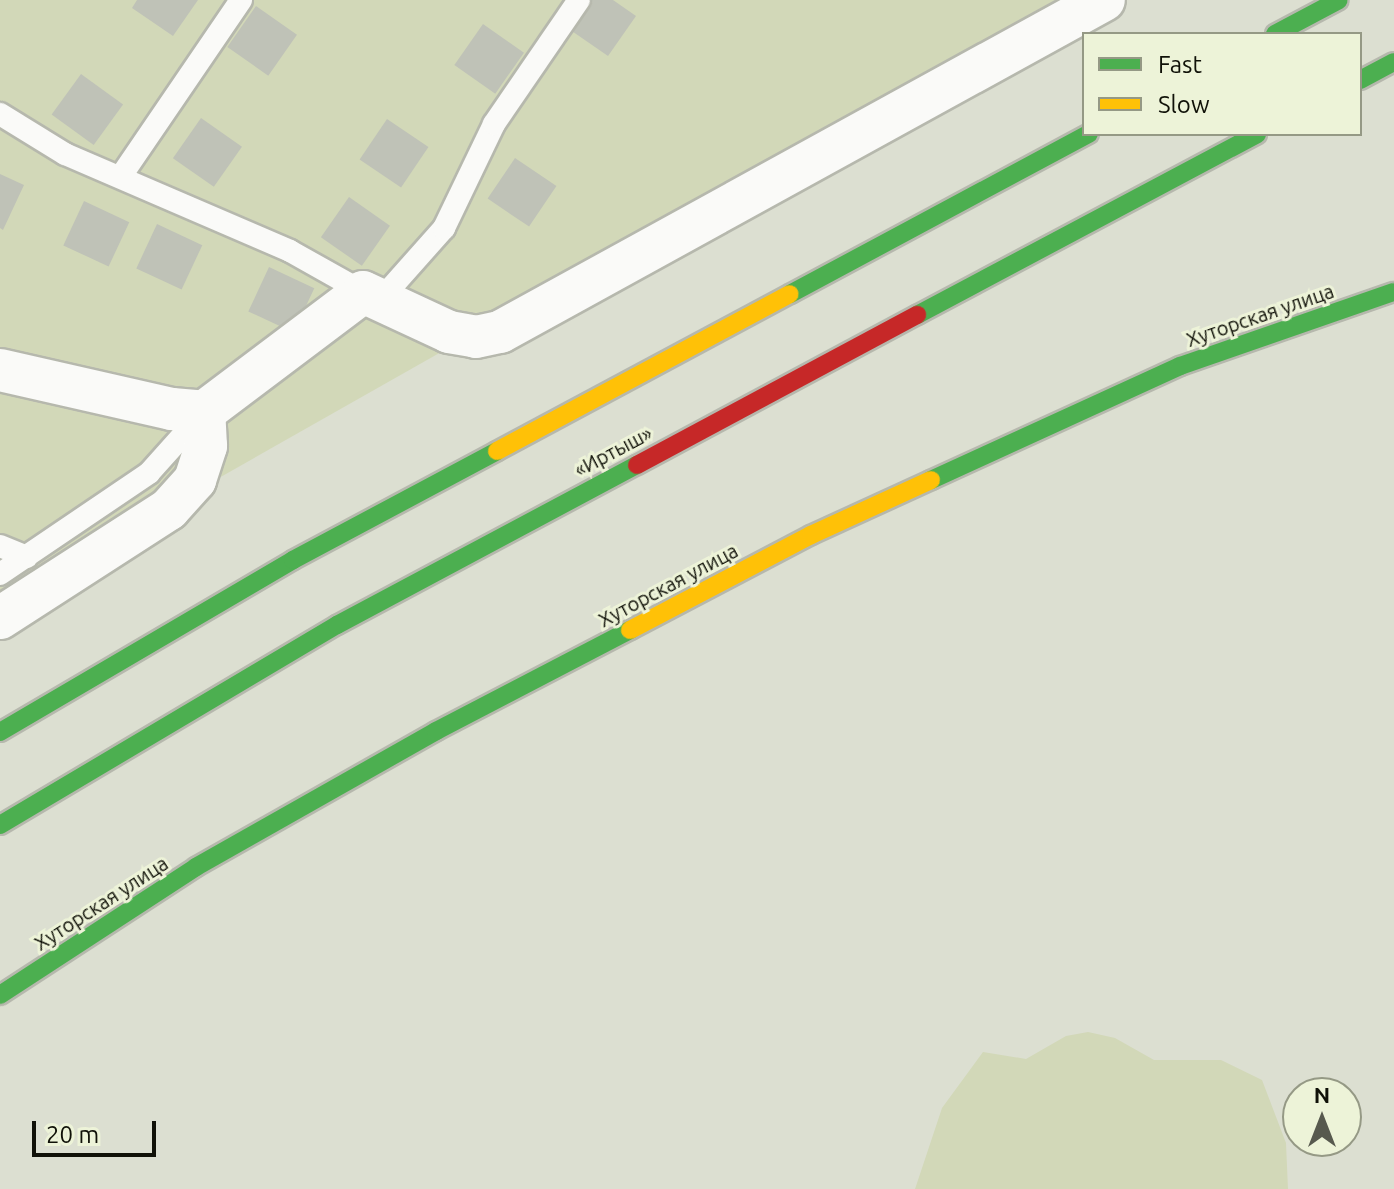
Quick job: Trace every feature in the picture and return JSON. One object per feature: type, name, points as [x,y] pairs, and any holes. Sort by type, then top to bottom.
[{"type":"main road","points":[[1279,32],[1339,0]]},
{"type":"main road","points":[[1362,79],[1394,62]]},
{"type":"main road","points":[[0,732],[293,560],[1085,136]]},
{"type":"main road","name":"«Иртыш»","points":[[0,825],[79,774],[337,625],[1253,136]]},
{"type":"main road","name":"Хуторская улица","points":[[0,995],[196,867],[436,731],[811,535],[1180,366],[1394,292]]},
{"type":"street","points":[[0,370],[172,409],[204,412],[372,295],[449,332],[476,337],[500,332],[1104,0]]},
{"type":"street","points":[[0,618],[169,509],[195,480],[206,446],[204,412]]},
{"type":"lane","points":[[121,176],[241,0]]},
{"type":"lane","points":[[0,114],[65,154],[290,251],[372,295],[444,228],[494,124],[579,0]]},
{"type":"lane","points":[[0,574],[149,473],[204,412]]},
{"type":"lane","points":[[0,546],[27,557]]},
{"type":"green space","points":[[0,0],[1062,0],[0,602]]},
{"type":"green space","points":[[1088,1032],[1115,1038],[1154,1060],[1221,1060],[1262,1080],[1282,1132],[1282,1157],[1287,1157],[1288,1189],[915,1189],[942,1108],[983,1052],[1026,1059],[1066,1036]]},
{"type":"building","points":[[137,0],[198,0],[173,36],[132,8]]},
{"type":"building","points":[[586,0],[613,0],[636,16],[608,56],[566,27]]},
{"type":"building","points":[[256,6],[297,35],[268,76],[227,47]]},
{"type":"building","points":[[483,24],[524,53],[495,94],[454,65]]},
{"type":"building","points":[[81,74],[123,105],[94,145],[52,114]]},
{"type":"building","points":[[201,118],[242,147],[214,187],[173,158]]},
{"type":"building","points":[[387,119],[428,147],[401,188],[360,160]]},
{"type":"building","points":[[515,158],[556,186],[529,227],[488,199]]},
{"type":"building","points":[[0,174],[24,185],[3,230],[0,228]]},
{"type":"building","points":[[349,197],[390,226],[362,266],[321,237]]},
{"type":"building","points":[[84,201],[129,222],[109,267],[63,245]]},
{"type":"building","points":[[157,224],[202,245],[182,290],[136,268]]},
{"type":"building","points":[[269,267],[314,288],[294,333],[248,311]]},
{"type":"traffic: fast","points":[[1279,32],[1339,0]]},
{"type":"traffic: fast","points":[[1362,79],[1394,62]]},
{"type":"traffic: fast","points":[[790,294],[1085,136]]},
{"type":"traffic: fast","points":[[917,315],[1253,136]]},
{"type":"traffic: fast","points":[[931,480],[1180,366],[1394,292]]},
{"type":"traffic: fast","points":[[0,732],[293,560],[497,451]]},
{"type":"traffic: fast","points":[[0,825],[337,625],[637,465]]},
{"type":"traffic: fast","points":[[0,995],[196,867],[436,731],[630,630]]},
{"type":"traffic: slow","points":[[497,451],[790,294]]},
{"type":"traffic: slow","points":[[630,630],[811,535],[931,480]]},
{"type":"traffic: jam","points":[[637,465],[917,315]]}]
